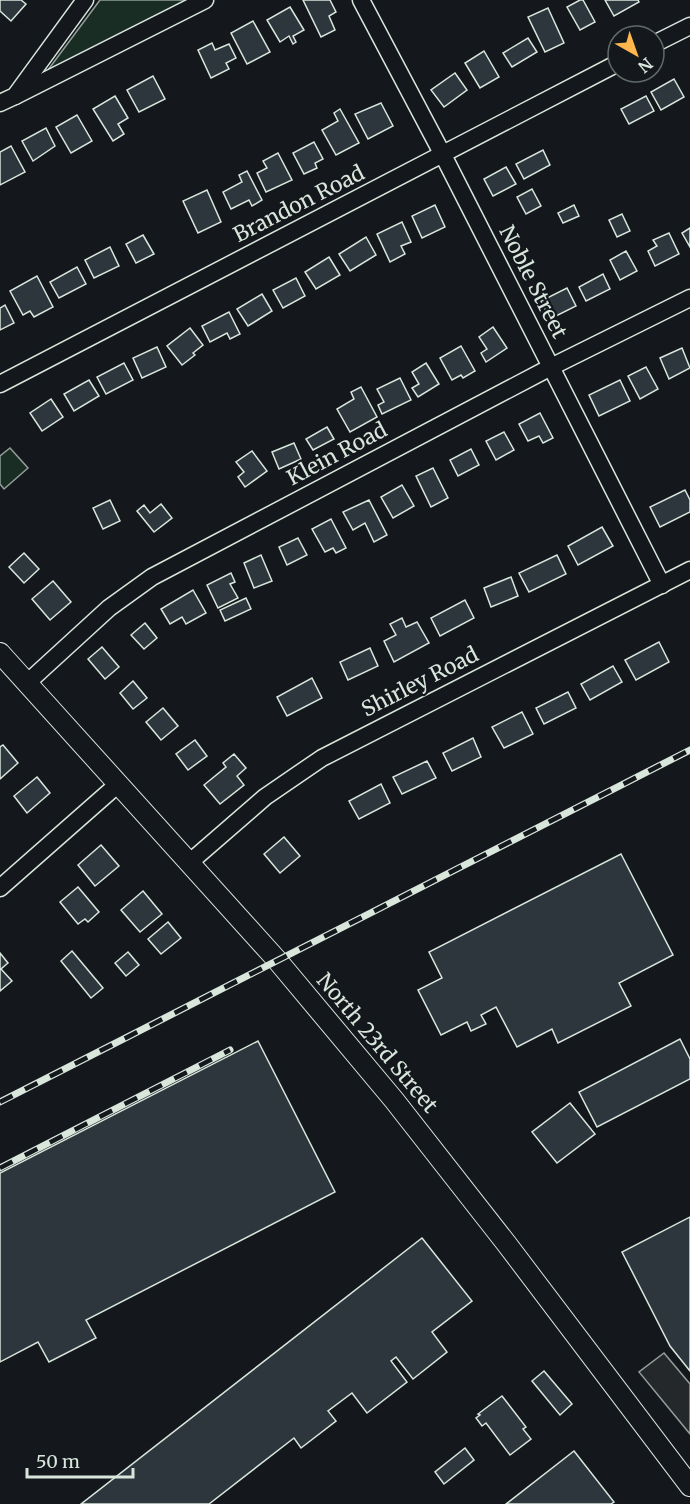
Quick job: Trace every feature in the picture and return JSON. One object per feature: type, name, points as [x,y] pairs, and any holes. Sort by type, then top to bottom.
[{"type":"main road","name":"North 23rd Street","points":[[0,653],[277,960],[394,1100],[506,1243],[690,1486]]},
{"type":"street","points":[[7,99],[85,0]]},
{"type":"street","points":[[7,99],[205,0]]},
{"type":"street","name":"Noble Street","points":[[362,0],[662,585]]},
{"type":"street","points":[[666,38],[690,26]]},
{"type":"street","name":"Brandon Road","points":[[0,384],[606,69]]},
{"type":"street","name":"Klein Road","points":[[27,683],[109,608],[152,577],[551,367],[690,298]]},
{"type":"street","name":"Shirley Road","points":[[189,863],[265,797],[322,758],[690,570]]},
{"type":"street","points":[[0,888],[117,785]]},
{"type":"green space","points":[[100,0],[189,0],[45,74]]},
{"type":"green space","points":[[10,448],[28,468],[4,489],[0,484],[0,456]]},
{"type":"shaded area","points":[[664,1353],[690,1384],[690,1434],[639,1372]]},
{"type":"building","points":[[0,0],[21,0],[26,4],[11,21],[0,11]]},
{"type":"building","points":[[303,0],[330,0],[336,12],[329,16],[335,30],[321,37]]},
{"type":"building","points":[[583,0],[595,22],[580,30],[567,7]]},
{"type":"building","points":[[605,0],[638,0],[639,2],[614,16]]},
{"type":"building","points":[[290,7],[304,30],[293,36],[296,42],[293,44],[289,36],[280,42],[267,20]]},
{"type":"building","points":[[548,8],[564,43],[545,52],[528,17]]},
{"type":"building","points":[[253,21],[270,52],[247,64],[231,33]]},
{"type":"building","points":[[528,38],[537,52],[512,67],[503,53]]},
{"type":"building","points":[[212,43],[215,50],[229,44],[236,58],[226,63],[229,69],[211,78],[198,50]]},
{"type":"building","points":[[484,51],[499,77],[480,88],[465,63]]},
{"type":"building","points":[[455,73],[467,90],[444,107],[431,90]]},
{"type":"building","points":[[153,76],[165,99],[139,112],[127,90]]},
{"type":"building","points":[[674,79],[684,97],[661,110],[651,92]]},
{"type":"building","points":[[115,96],[128,118],[118,124],[124,134],[113,141],[93,109]]},
{"type":"building","points":[[646,96],[654,111],[629,124],[621,109]]},
{"type":"building","points":[[381,103],[393,126],[368,139],[355,114]]},
{"type":"building","points":[[340,109],[359,143],[336,155],[322,130],[338,121],[334,113]]},
{"type":"building","points":[[77,115],[92,141],[71,153],[56,127]]},
{"type":"building","points":[[46,128],[55,146],[33,161],[22,141]]},
{"type":"building","points":[[314,142],[323,159],[315,163],[317,168],[304,174],[293,153]]},
{"type":"building","points":[[11,146],[25,172],[0,185],[0,152]]},
{"type":"building","points":[[543,150],[550,165],[524,179],[516,164]]},
{"type":"building","points":[[278,153],[292,180],[266,192],[257,173],[267,168],[263,161]]},
{"type":"building","points":[[506,167],[516,184],[493,196],[484,179]]},
{"type":"building","points":[[247,171],[262,200],[252,206],[249,200],[231,209],[223,192],[242,182],[239,175]]},
{"type":"building","points":[[532,189],[541,206],[526,214],[517,197]]},
{"type":"building","points":[[207,190],[221,222],[198,233],[183,201]]},
{"type":"building","points":[[435,205],[445,227],[422,238],[412,216]]},
{"type":"building","points":[[574,205],[579,216],[563,223],[558,213]]},
{"type":"building","points":[[622,214],[630,231],[617,237],[609,220]]},
{"type":"building","points":[[402,222],[411,242],[401,246],[405,254],[390,262],[377,234]]},
{"type":"building","points":[[690,228],[690,247],[682,233]]},
{"type":"building","points":[[669,233],[679,254],[655,266],[648,251],[657,246],[653,240]]},
{"type":"building","points":[[143,235],[154,254],[136,263],[126,244]]},
{"type":"building","points":[[366,237],[376,255],[350,271],[339,254]]},
{"type":"building","points":[[110,247],[119,266],[94,278],[85,260]]},
{"type":"building","points":[[626,251],[637,271],[620,280],[610,260]]},
{"type":"building","points":[[329,257],[340,275],[316,289],[305,272]]},
{"type":"building","points":[[77,267],[86,284],[59,298],[50,282]]},
{"type":"building","points":[[603,274],[610,289],[586,301],[579,287]]},
{"type":"building","points":[[37,276],[53,307],[34,317],[30,311],[23,315],[10,291]]},
{"type":"building","points":[[296,278],[305,296],[283,308],[273,290]]},
{"type":"building","points":[[567,288],[576,306],[550,319],[541,301]]},
{"type":"building","points":[[262,294],[272,311],[248,326],[237,309]]},
{"type":"building","points":[[5,305],[14,323],[0,330],[0,308]]},
{"type":"building","points":[[229,312],[240,334],[230,339],[227,333],[210,342],[202,326]]},
{"type":"building","points":[[493,327],[507,348],[486,362],[481,353],[487,349],[479,337]]},
{"type":"building","points":[[190,328],[203,345],[182,365],[167,346]]},
{"type":"building","points":[[461,346],[475,371],[463,378],[461,375],[452,380],[440,358]]},
{"type":"building","points":[[157,347],[166,367],[142,378],[133,358]]},
{"type":"building","points":[[682,348],[690,368],[669,379],[660,358]]},
{"type":"building","points":[[124,363],[133,380],[106,394],[97,377]]},
{"type":"building","points":[[426,363],[439,384],[418,397],[412,388],[419,384],[412,372]]},
{"type":"building","points":[[646,367],[658,389],[640,399],[628,376]]},
{"type":"building","points":[[400,378],[411,400],[382,414],[378,405],[384,402],[377,389]]},
{"type":"building","points":[[89,380],[99,396],[74,411],[64,394]]},
{"type":"building","points":[[620,380],[630,401],[599,416],[589,395]]},
{"type":"building","points":[[361,387],[377,417],[350,432],[337,409],[354,399],[351,392]]},
{"type":"building","points":[[51,399],[63,417],[42,431],[30,413]]},
{"type":"building","points":[[540,413],[553,438],[543,443],[539,436],[528,441],[519,424]]},
{"type":"building","points":[[327,427],[334,439],[313,450],[306,439]]},
{"type":"building","points":[[504,432],[514,450],[496,460],[486,441]]},
{"type":"building","points":[[294,443],[301,459],[279,469],[272,452]]},
{"type":"building","points":[[471,449],[479,465],[458,476],[450,460]]},
{"type":"building","points":[[252,451],[267,471],[245,487],[238,477],[244,472],[236,462]]},
{"type":"building","points":[[433,468],[448,498],[431,507],[416,476]]},
{"type":"building","points":[[402,485],[414,506],[393,518],[381,497]]},
{"type":"building","points":[[685,490],[690,500],[690,512],[660,527],[650,507]]},
{"type":"building","points":[[110,500],[120,521],[103,529],[93,508]]},
{"type":"building","points":[[369,500],[387,535],[374,542],[365,523],[353,530],[343,512]]},
{"type":"building","points":[[161,504],[172,518],[154,532],[137,511],[144,505],[150,513]]},
{"type":"building","points":[[331,519],[346,548],[336,553],[333,548],[325,552],[312,529]]},
{"type":"building","points":[[602,527],[613,546],[578,565],[568,546]]},
{"type":"building","points":[[298,538],[307,555],[287,565],[279,547]]},
{"type":"building","points":[[24,553],[39,569],[24,583],[9,567]]},
{"type":"building","points":[[261,555],[272,581],[254,588],[244,563]]},
{"type":"building","points":[[557,555],[566,574],[529,592],[519,573]]},
{"type":"building","points":[[231,573],[235,582],[230,584],[238,598],[218,608],[207,585]]},
{"type":"building","points":[[511,577],[518,596],[491,607],[484,588]]},
{"type":"building","points":[[53,581],[71,602],[50,620],[32,599]]},
{"type":"building","points":[[193,590],[206,613],[186,624],[182,617],[170,624],[161,609]]},
{"type":"building","points":[[246,598],[251,609],[225,621],[220,610]]},
{"type":"building","points":[[465,600],[474,618],[440,636],[431,618]]},
{"type":"building","points":[[402,618],[406,627],[417,622],[429,643],[394,662],[384,641],[396,635],[390,624]]},
{"type":"building","points":[[145,623],[157,638],[144,649],[131,635]]},
{"type":"building","points":[[659,642],[669,662],[636,680],[625,660]]},
{"type":"building","points":[[102,647],[119,667],[105,679],[88,659]]},
{"type":"building","points":[[370,648],[378,666],[348,680],[340,662]]},
{"type":"building","points":[[613,666],[622,682],[590,700],[581,684]]},
{"type":"building","points":[[312,678],[322,698],[287,716],[277,697]]},
{"type":"building","points":[[133,681],[147,698],[133,709],[120,693]]},
{"type":"building","points":[[568,692],[576,708],[544,724],[536,708]]},
{"type":"building","points":[[163,708],[178,726],[161,740],[146,722]]},
{"type":"building","points":[[522,712],[533,734],[504,748],[492,727]]},
{"type":"building","points":[[473,738],[481,757],[452,771],[443,753]]},
{"type":"building","points":[[195,740],[207,756],[188,770],[176,754]]},
{"type":"building","points":[[3,745],[18,763],[0,779],[0,747]]},
{"type":"building","points":[[234,754],[246,768],[237,776],[244,785],[220,804],[204,785],[226,767],[223,763]]},
{"type":"building","points":[[427,761],[436,778],[402,794],[393,777]]},
{"type":"building","points":[[37,777],[50,793],[27,813],[14,796]]},
{"type":"building","points":[[381,784],[390,803],[359,819],[349,801]]},
{"type":"building","points":[[284,837],[300,856],[280,873],[264,854]]},
{"type":"building","points":[[101,845],[119,866],[95,886],[78,865]]},
{"type":"building","points":[[621,854],[673,955],[619,983],[631,1006],[558,1043],[552,1029],[517,1047],[496,1007],[481,1015],[486,1024],[471,1031],[467,1022],[441,1035],[418,990],[442,978],[429,952]]},
{"type":"building","points":[[78,887],[99,912],[88,922],[85,919],[78,924],[60,902]]},
{"type":"building","points":[[143,891],[162,914],[140,932],[121,910]]},
{"type":"building","points":[[168,922],[181,938],[161,954],[148,939]]},
{"type":"building","points":[[72,951],[103,988],[91,998],[61,961]]},
{"type":"building","points":[[128,952],[139,965],[126,976],[115,963]]},
{"type":"building","points":[[0,953],[8,963],[1,969],[12,981],[0,991]]},
{"type":"building","points":[[680,1039],[690,1059],[690,1079],[597,1127],[579,1092]]},
{"type":"building","points":[[258,1041],[335,1192],[86,1320],[96,1338],[49,1362],[38,1342],[0,1362],[0,1173]]},
{"type":"building","points":[[570,1103],[595,1134],[557,1163],[532,1132]]},
{"type":"building","points":[[690,1217],[690,1371],[670,1346],[622,1252]]},
{"type":"building","points":[[422,1238],[472,1301],[432,1332],[447,1352],[413,1379],[396,1357],[391,1361],[407,1382],[367,1413],[352,1393],[328,1411],[336,1421],[301,1448],[294,1438],[209,1504],[81,1504]]},
{"type":"building","points":[[544,1371],[572,1404],[560,1415],[532,1381]]},
{"type":"building","points":[[502,1396],[526,1427],[523,1429],[531,1439],[510,1455],[486,1423],[482,1426],[476,1418]]},
{"type":"building","points":[[465,1448],[474,1460],[444,1484],[435,1472]]},
{"type":"building","points":[[574,1451],[614,1502],[611,1504],[506,1504]]},
{"type":"railway","points":[[0,1102],[690,750]]},
{"type":"railway","points":[[0,1168],[230,1050]]}]
